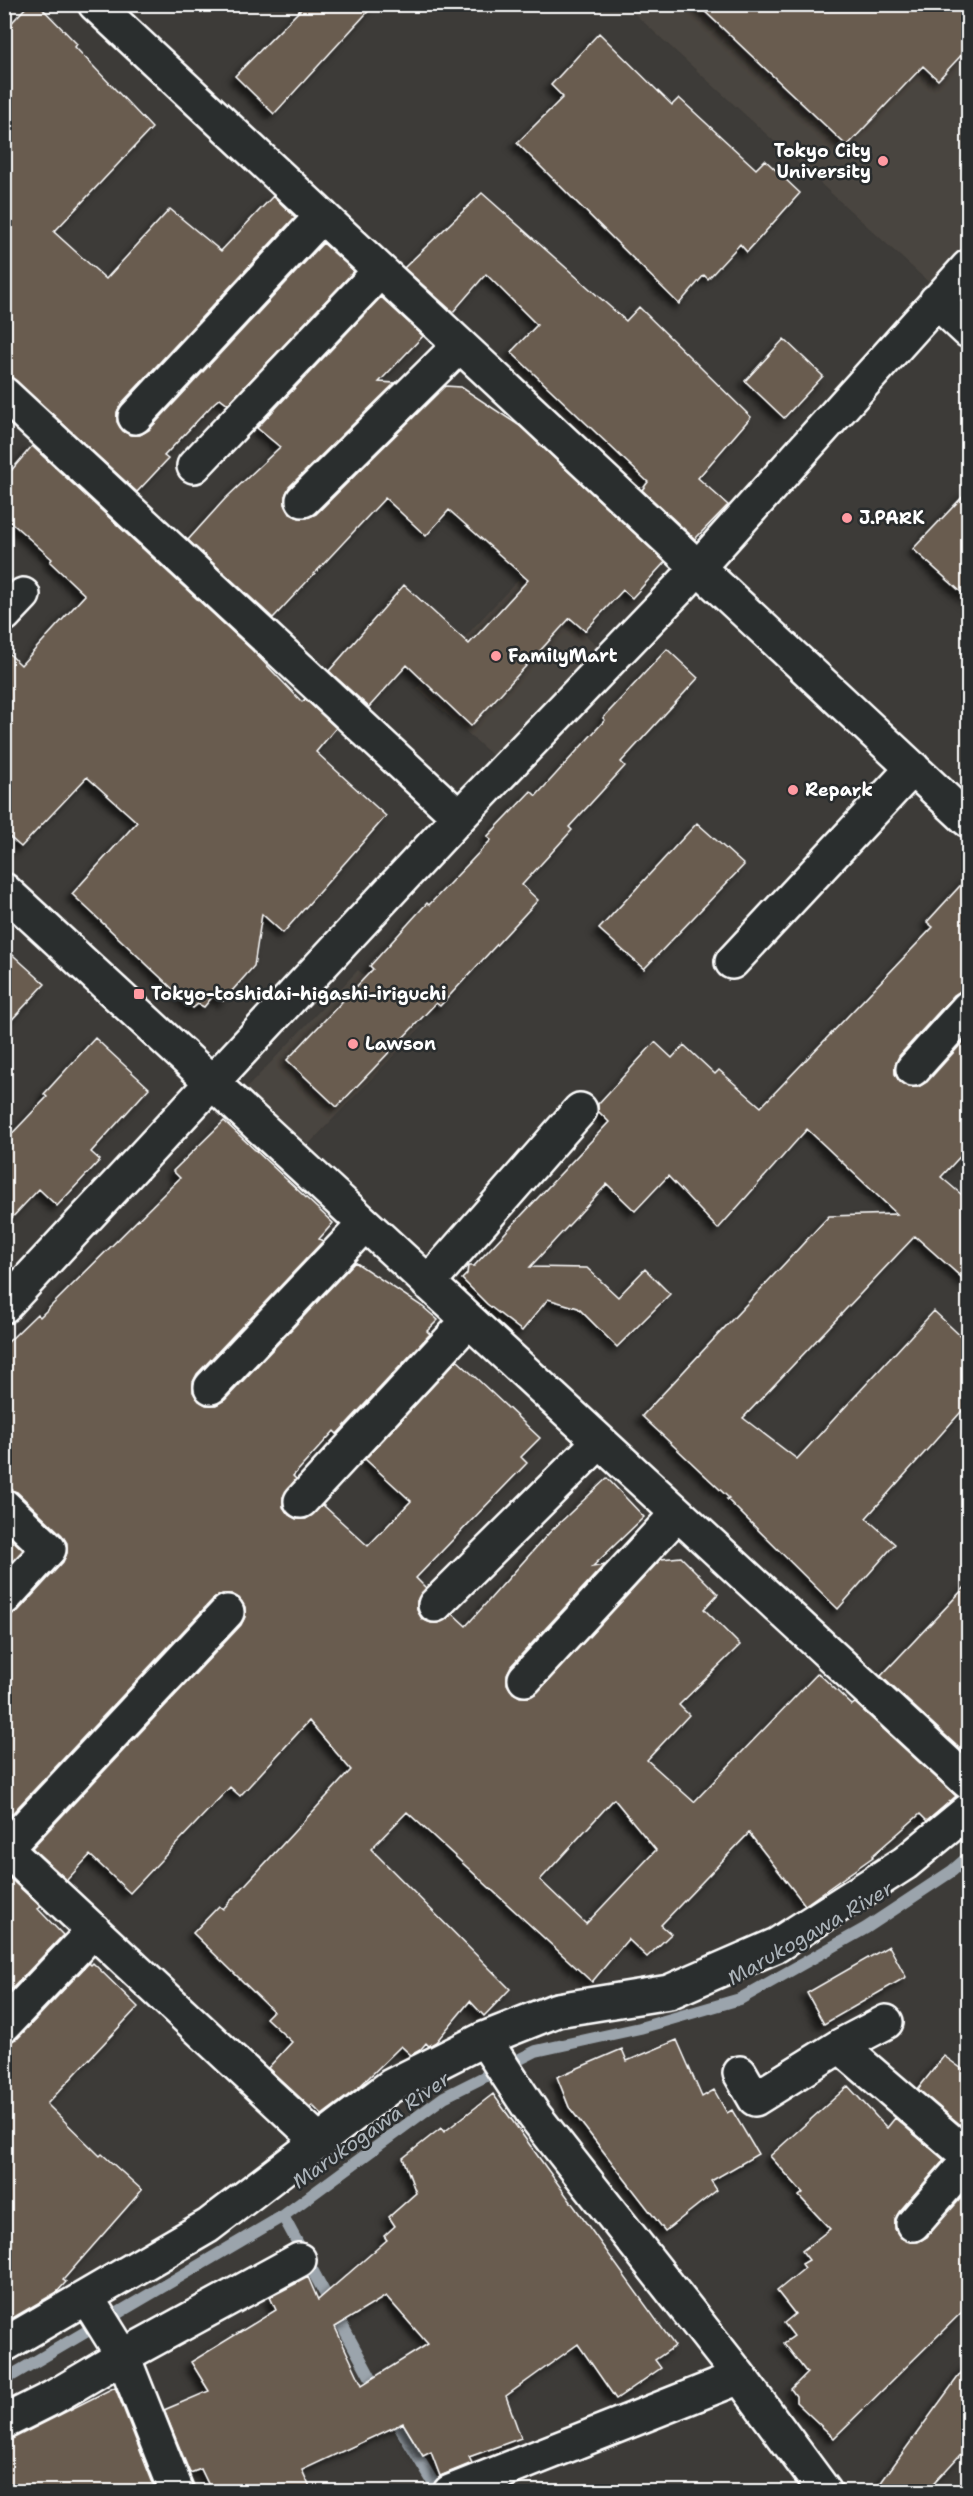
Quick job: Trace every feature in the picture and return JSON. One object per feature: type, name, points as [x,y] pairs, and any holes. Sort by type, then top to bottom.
[{"type":"street","points":[[95,4],[969,820]]},
{"type":"street","points":[[135,417],[322,216]]},
{"type":"street","points":[[4,1306],[459,817],[699,567],[969,267]]},
{"type":"street","points":[[194,466],[380,271]]},
{"type":"street","points":[[936,302],[969,331]]},
{"type":"street","points":[[303,500],[460,345]]},
{"type":"street","points":[[4,394],[459,817]]},
{"type":"street","points":[[732,962],[913,768]]},
{"type":"street","points":[[4,890],[969,1782]]},
{"type":"street","points":[[913,1069],[969,1008]]},
{"type":"street","points":[[428,1283],[580,1110]]},
{"type":"street","points":[[211,1387],[364,1225]]},
{"type":"street","points":[[301,1501],[468,1321]]},
{"type":"street","points":[[435,1605],[599,1442]]},
{"type":"street","points":[[4,1506],[50,1549],[4,1598]]},
{"type":"street","points":[[525,1679],[677,1514]]},
{"type":"street","points":[[227,1612],[5,1847],[320,2142]]},
{"type":"street","points":[[5,2344],[208,2226],[391,2086],[484,2039],[557,2010],[669,1992],[777,1945],[905,1863],[969,1812]]},
{"type":"street","points":[[4,2025],[94,1930]]},
{"type":"street","points":[[740,2073],[755,2099],[840,2046],[886,2022]]},
{"type":"street","points":[[484,2039],[534,2115],[740,2376],[825,2492]]},
{"type":"street","points":[[840,2046],[969,2158],[913,2224]]},
{"type":"street","points":[[4,2422],[52,2398],[123,2356],[299,2260]]},
{"type":"street","points":[[87,2298],[123,2356],[177,2492]]},
{"type":"street","points":[[450,2492],[740,2376]]},
{"type":"shaded area","name":"Tokyo City University","points":[[625,5],[968,5],[968,318]]},
{"type":"shaded area","points":[[521,577],[602,650],[499,761],[417,688]]},
{"type":"shaded area","points":[[358,970],[422,1026],[307,1146],[244,1091]]},
{"type":"building","points":[[29,4],[38,4],[77,44],[75,47],[152,128],[54,232],[106,279],[170,209],[221,251],[273,196],[295,217],[121,404],[117,412],[117,422],[123,431],[130,435],[140,435],[149,430],[323,243],[354,271],[228,404],[220,398],[214,403],[164,456],[168,459],[137,492],[4,370],[4,31]]},
{"type":"building","points":[[306,4],[375,4],[274,114],[235,76]]},
{"type":"building","points":[[697,4],[969,4],[969,47],[938,80],[923,66],[847,146]]},
{"type":"building","points":[[599,33],[672,105],[679,98],[756,169],[765,160],[800,193],[747,252],[740,244],[708,279],[704,275],[679,304],[517,143],[563,97],[551,85]]},
{"type":"building","points":[[482,193],[626,321],[639,307],[751,417],[698,478],[728,505],[695,539],[642,490],[648,482],[511,352],[537,325],[486,274],[453,312],[404,268]]},
{"type":"building","points":[[381,297],[423,336],[379,382],[395,383],[289,487],[285,496],[285,504],[290,514],[299,518],[307,518],[316,514],[445,386],[461,387],[520,426],[665,562],[632,598],[623,590],[585,631],[570,618],[471,726],[407,665],[369,707],[329,671],[404,585],[469,644],[528,580],[449,510],[426,536],[385,498],[273,618],[188,540],[225,499],[280,447],[257,428]]},
{"type":"building","points":[[784,339],[823,376],[784,418],[745,381]]},
{"type":"building","points":[[32,446],[252,650],[302,702],[305,699],[336,728],[316,752],[386,816],[283,933],[262,914],[254,966],[223,1001],[213,996],[204,1007],[198,1004],[193,1008],[72,894],[137,822],[87,777],[21,847],[4,832],[4,649],[21,665],[85,595],[50,562],[52,559],[4,516],[4,479]]},
{"type":"building","points":[[969,490],[969,599],[913,549]]},
{"type":"building","points":[[667,649],[698,678],[621,762],[625,766],[569,827],[572,830],[522,885],[538,900],[440,1006],[436,1003],[337,1107],[287,1060],[373,969],[370,966],[427,903],[429,905],[491,840],[487,837],[531,791],[536,796],[605,720],[603,718]]},
{"type":"building","points":[[697,823],[744,865],[644,969],[599,929]]},
{"type":"building","points":[[969,876],[969,990],[962,990],[954,995],[899,1056],[895,1074],[900,1082],[909,1087],[918,1087],[927,1082],[963,1042],[969,1047],[969,1147],[941,1177],[969,1201],[969,1284],[915,1236],[743,1418],[797,1459],[934,1311],[969,1344],[969,1403],[866,1518],[895,1544],[838,1609],[727,1499],[729,1498],[642,1416],[829,1216],[897,1214],[807,1129],[718,1229],[668,1176],[635,1211],[607,1184],[530,1267],[587,1268],[618,1297],[645,1269],[670,1294],[617,1347],[578,1308],[548,1299],[522,1331],[487,1304],[462,1279],[467,1274],[468,1266],[474,1266],[609,1122],[598,1111],[598,1104],[655,1042],[672,1058],[684,1045],[715,1074],[719,1070],[761,1107],[933,927],[927,922]]},
{"type":"building","points":[[4,947],[45,984],[4,1028]]},
{"type":"building","points":[[95,1038],[149,1088],[91,1152],[100,1160],[57,1206],[39,1189],[4,1226],[4,1142],[47,1097],[44,1094]]},
{"type":"building","points":[[224,1121],[333,1223],[319,1239],[323,1241],[197,1374],[193,1382],[193,1392],[199,1401],[206,1405],[216,1405],[225,1400],[355,1262],[423,1307],[438,1320],[427,1331],[430,1334],[337,1434],[334,1431],[293,1476],[296,1479],[283,1497],[283,1507],[289,1515],[296,1519],[306,1519],[323,1505],[368,1546],[411,1501],[365,1459],[457,1360],[540,1438],[521,1457],[527,1463],[416,1578],[426,1588],[417,1601],[417,1610],[422,1619],[431,1623],[439,1623],[453,1614],[466,1626],[549,1533],[607,1478],[644,1517],[592,1567],[604,1565],[511,1666],[507,1674],[507,1684],[513,1693],[520,1697],[530,1697],[538,1692],[661,1559],[681,1557],[718,1594],[704,1609],[740,1645],[679,1705],[689,1715],[647,1760],[694,1802],[818,1673],[852,1705],[855,1703],[956,1796],[927,1821],[920,1814],[873,1857],[805,1905],[749,1833],[661,1925],[671,1934],[647,1957],[628,1939],[592,1982],[407,1812],[371,1849],[510,1989],[484,2016],[470,2001],[436,2042],[429,2046],[426,2043],[411,2055],[401,2046],[359,2087],[322,2115],[312,2105],[310,2107],[268,2068],[292,2042],[266,2018],[273,2011],[193,1933],[219,1906],[223,1909],[351,1770],[309,1721],[240,1796],[230,1787],[130,1893],[90,1855],[67,1880],[32,1848],[241,1625],[245,1617],[245,1607],[239,1598],[231,1594],[222,1594],[213,1599],[4,1822],[4,1616],[18,1611],[63,1562],[67,1553],[67,1543],[62,1535],[17,1492],[4,1488],[4,1346],[37,1314],[40,1317],[180,1178],[173,1171]],"holes":[[[614,1799],[656,1850],[586,1924],[540,1880]]]},
{"type":"building","points":[[4,1532],[23,1550],[4,1570]]},
{"type":"building","points":[[969,1583],[969,1757],[881,1676]]},
{"type":"building","points":[[4,1873],[41,1907],[38,1909],[63,1935],[4,1997]]},
{"type":"building","points":[[889,1946],[906,1977],[824,2024],[807,1993]]},
{"type":"building","points":[[89,1963],[91,1965],[93,1963],[138,2007],[47,2104],[100,2156],[102,2154],[142,2190],[63,2280],[66,2282],[57,2292],[4,2323],[4,2043],[18,2038]]},
{"type":"building","points":[[677,2040],[702,2097],[714,2090],[727,2113],[732,2110],[758,2154],[711,2181],[717,2190],[665,2231],[569,2107],[557,2077],[622,2049],[627,2061]]},
{"type":"building","points":[[944,2056],[969,2074],[969,2132],[918,2089]]},
{"type":"building","points":[[848,2086],[887,2128],[895,2118],[944,2160],[899,2212],[895,2220],[895,2229],[901,2238],[910,2242],[918,2242],[927,2237],[969,2189],[969,2305],[834,2438],[796,2402],[796,2396],[791,2389],[807,2373],[784,2343],[794,2336],[784,2323],[795,2314],[777,2291],[805,2268],[802,2264],[809,2260],[802,2251],[830,2229],[799,2196],[803,2193],[770,2156]]},
{"type":"building","points":[[493,2094],[675,2346],[655,2360],[661,2368],[616,2399],[578,2344],[506,2396],[521,2438],[469,2457],[472,2463],[440,2476],[431,2452],[423,2456],[403,2423],[302,2470],[312,2492],[212,2492],[201,2469],[190,2473],[164,2410],[209,2391],[191,2362],[276,2310],[270,2297],[308,2277],[318,2300],[387,2240],[384,2236],[395,2226],[389,2217],[416,2193],[403,2158],[441,2128],[444,2132]],"holes":[[[386,2296],[428,2344],[362,2385],[335,2327]]]},
{"type":"building","points":[[969,2362],[969,2445],[926,2492],[874,2492]]},
{"type":"building","points":[[115,2387],[154,2486],[139,2492],[4,2492],[4,2440],[12,2439]]},
{"type":"waterway","name":"Marukogawa River","points":[[4,2380],[283,2216],[444,2097],[536,2051],[640,2028],[740,1999],[866,1928],[952,1871],[968,1857]]},
{"type":"waterway","points":[[283,2216],[379,2393]]},
{"type":"waterway","points":[[391,2413],[439,2492]]},
{"type":"place","name":"Tokyo City University","points":[[883,161]]},
{"type":"place","name":"J.PARK","points":[[847,518]]},
{"type":"place","name":"FamilyMart","points":[[496,656]]},
{"type":"place","name":"Repark","points":[[793,790]]},
{"type":"place","name":"Tokyo-toshidai-higashi-iriguchi","points":[[139,994]]},
{"type":"place","name":"Lawson","points":[[353,1044]]}]
